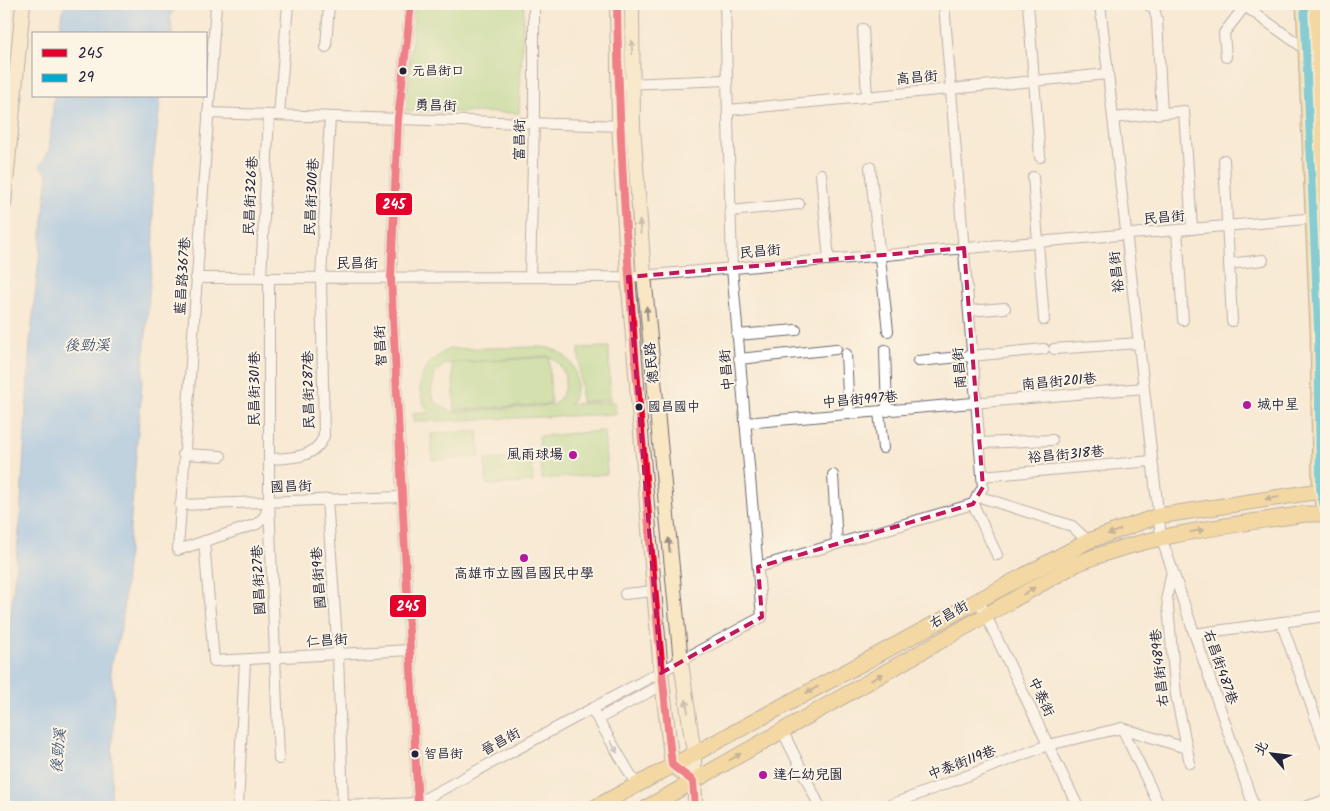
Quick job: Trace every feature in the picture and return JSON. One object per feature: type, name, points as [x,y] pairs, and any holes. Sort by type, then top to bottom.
[{"type":"main road","points":[[1304,4],[1317,57]]},
{"type":"main road","points":[[1317,4],[1323,491],[1326,514]]},
{"type":"main road","points":[[1319,218],[1326,241]]},
{"type":"main road","name":"右昌街","points":[[596,807],[1088,541],[1158,516],[1323,491]]},
{"type":"main road","name":"右昌街","points":[[648,807],[1076,564],[1100,554],[1160,536],[1305,514],[1326,514]]},
{"type":"street","points":[[4,196],[7,129],[23,4]]},
{"type":"street","name":"藍昌路367巷","points":[[204,541],[178,550],[183,454],[216,4]]},
{"type":"street","name":"民昌街326巷","points":[[265,278],[274,115],[288,4]]},
{"type":"street","points":[[326,47],[329,4]]},
{"type":"street","name":"智昌街","points":[[411,4],[398,119],[391,278],[417,805]]},
{"type":"street","name":"富昌街","points":[[530,277],[534,123],[534,4]]},
{"type":"street","name":"德民路","points":[[617,4],[626,84]]},
{"type":"street","name":"德民路","points":[[632,4],[626,84],[628,277],[654,591],[672,765]]},
{"type":"street","name":"中昌街","points":[[662,679],[680,662],[762,618],[732,268],[725,4]]},
{"type":"street","name":"南昌街","points":[[944,4],[983,487],[975,500]]},
{"type":"street","points":[[1028,4],[1040,158]]},
{"type":"street","name":"裕昌街","points":[[1100,4],[1160,536]]},
{"type":"street","points":[[1146,4],[1154,8],[1156,20],[1162,113]]},
{"type":"street","points":[[1226,57],[1224,33],[1243,5],[1317,57]]},
{"type":"street","points":[[863,29],[867,96]]},
{"type":"street","name":"高昌街","points":[[728,110],[1108,74]]},
{"type":"street","points":[[626,84],[727,80]]},
{"type":"street","points":[[1113,118],[1184,111],[1192,229]]},
{"type":"street","name":"勇昌街","points":[[208,113],[626,126]]},
{"type":"street","name":"民昌街300巷","points":[[322,278],[330,117]]},
{"type":"street","name":"德民路","points":[[626,126],[644,275],[680,662],[694,754],[693,781],[695,807]]},
{"type":"street","points":[[1224,160],[1232,321]]},
{"type":"street","points":[[870,167],[888,331]]},
{"type":"street","points":[[821,174],[829,260]]},
{"type":"street","points":[[1032,177],[1044,320]]},
{"type":"street","points":[[730,211],[799,204]]},
{"type":"street","name":"民昌街","points":[[196,278],[628,277],[1319,218]]},
{"type":"street","points":[[1177,230],[1183,320]]},
{"type":"street","points":[[1229,264],[1264,260]]},
{"type":"street","name":"民昌街301巷","points":[[265,278],[269,501]]},
{"type":"street","name":"民昌街287巷","points":[[269,459],[290,458],[310,453],[317,449],[324,436],[322,278]]},
{"type":"street","points":[[969,311],[1005,308]]},
{"type":"street","points":[[737,335],[796,330]]},
{"type":"street","points":[[918,361],[972,355],[1138,343]]},
{"type":"street","points":[[740,359],[836,349]]},
{"type":"street","points":[[883,448],[885,350]]},
{"type":"street","points":[[846,354],[849,414]]},
{"type":"street","name":"南昌街201巷","points":[[976,404],[1144,388]]},
{"type":"street","name":"中昌街997巷","points":[[745,423],[976,404]]},
{"type":"street","points":[[980,443],[1052,440]]},
{"type":"street","points":[[183,454],[221,456]]},
{"type":"street","name":"裕昌街318巷","points":[[982,476],[1152,462]]},
{"type":"street","points":[[833,475],[837,544]]},
{"type":"street","name":"國昌街","points":[[180,505],[402,497]]},
{"type":"street","name":"國昌街9巷","points":[[327,499],[338,654],[344,807]]},
{"type":"street","points":[[758,567],[975,500],[1072,526],[1088,541]]},
{"type":"street","points":[[975,500],[997,555]]},
{"type":"street","points":[[204,541],[257,524],[266,516],[269,501]]},
{"type":"street","name":"國昌街27巷","points":[[269,501],[279,759]]},
{"type":"street","name":"右昌街487巷","points":[[1160,536],[1254,807]]},
{"type":"street","name":"仁昌街","points":[[204,541],[214,661],[410,650]]},
{"type":"street","name":"右昌街489巷","points":[[1172,570],[1166,596],[1176,695],[1190,763]]},
{"type":"street","points":[[625,594],[654,591]]},
{"type":"street","name":"中泰街","points":[[978,599],[1078,807]]},
{"type":"street","points":[[1194,634],[1326,616]]},
{"type":"street","points":[[1281,622],[1326,746]]},
{"type":"street","points":[[238,807],[245,660]]},
{"type":"street","name":"晉昌街","points":[[316,807],[417,805],[662,679]]},
{"type":"street","points":[[595,714],[636,784]]},
{"type":"street","points":[[1122,728],[1186,748]]},
{"type":"street","points":[[1122,728],[1160,807]]},
{"type":"street","name":"中泰街119巷","points":[[885,807],[1048,745],[1122,728]]},
{"type":"street","points":[[782,730],[820,807]]},
{"type":"street","points":[[672,765],[693,781]]},
{"type":"street","points":[[1305,807],[1326,800]]},
{"type":"highlighted area","points":[[964,248],[983,487],[973,504],[758,567],[762,617],[661,673],[628,277]]},
{"type":"green space","points":[[415,4],[524,4],[519,113],[406,111]]},
{"type":"green space","points":[[609,347],[610,400],[581,402],[579,348]]},
{"type":"green space","points":[[549,348],[567,358],[576,374],[575,394],[570,404],[615,402],[616,414],[413,422],[413,414],[429,413],[421,393],[420,384],[422,376],[432,361],[449,349]],"holes":[[[547,356],[560,365],[563,372],[565,386],[563,393],[553,405],[452,412],[435,402],[431,392],[435,374],[445,364]]]},
{"type":"green space","points":[[549,357],[551,404],[455,410],[452,363]]},
{"type":"green space","points":[[478,431],[480,457],[432,460],[431,434]]},
{"type":"green space","name":"風雨球場","points":[[604,431],[607,474],[542,479],[539,436]]},
{"type":"green space","points":[[532,457],[533,482],[487,485],[485,460]]},
{"type":"water","points":[[66,4],[177,4],[170,16],[173,32],[60,32],[62,11]]},
{"type":"water","name":"後勁溪","points":[[54,98],[161,98],[152,172],[154,236],[122,626],[110,669],[114,696],[111,807],[4,807],[5,674],[20,522],[30,343],[48,175],[40,166],[49,151]]},
{"type":"transit line","name":"245","points":[[411,4],[398,119],[391,278],[418,807]]},
{"type":"transit line","name":"245","points":[[617,4],[626,228],[638,396],[660,648],[672,765],[693,781],[695,807]]},
{"type":"transit line","name":"29","points":[[1304,4],[1318,331],[1320,491],[1326,514]]},
{"type":"place","name":"元昌街口","points":[[403,71]]},
{"type":"place","name":"城中星","points":[[1247,405]]},
{"type":"place","name":"國昌國中","points":[[639,407]]},
{"type":"place","name":"風雨球場","points":[[573,455]]},
{"type":"place","name":"高雄市立國昌國民中學","points":[[524,558]]},
{"type":"place","name":"智昌街","points":[[415,754]]},
{"type":"place","name":"達仁幼兒園","points":[[763,775]]}]
